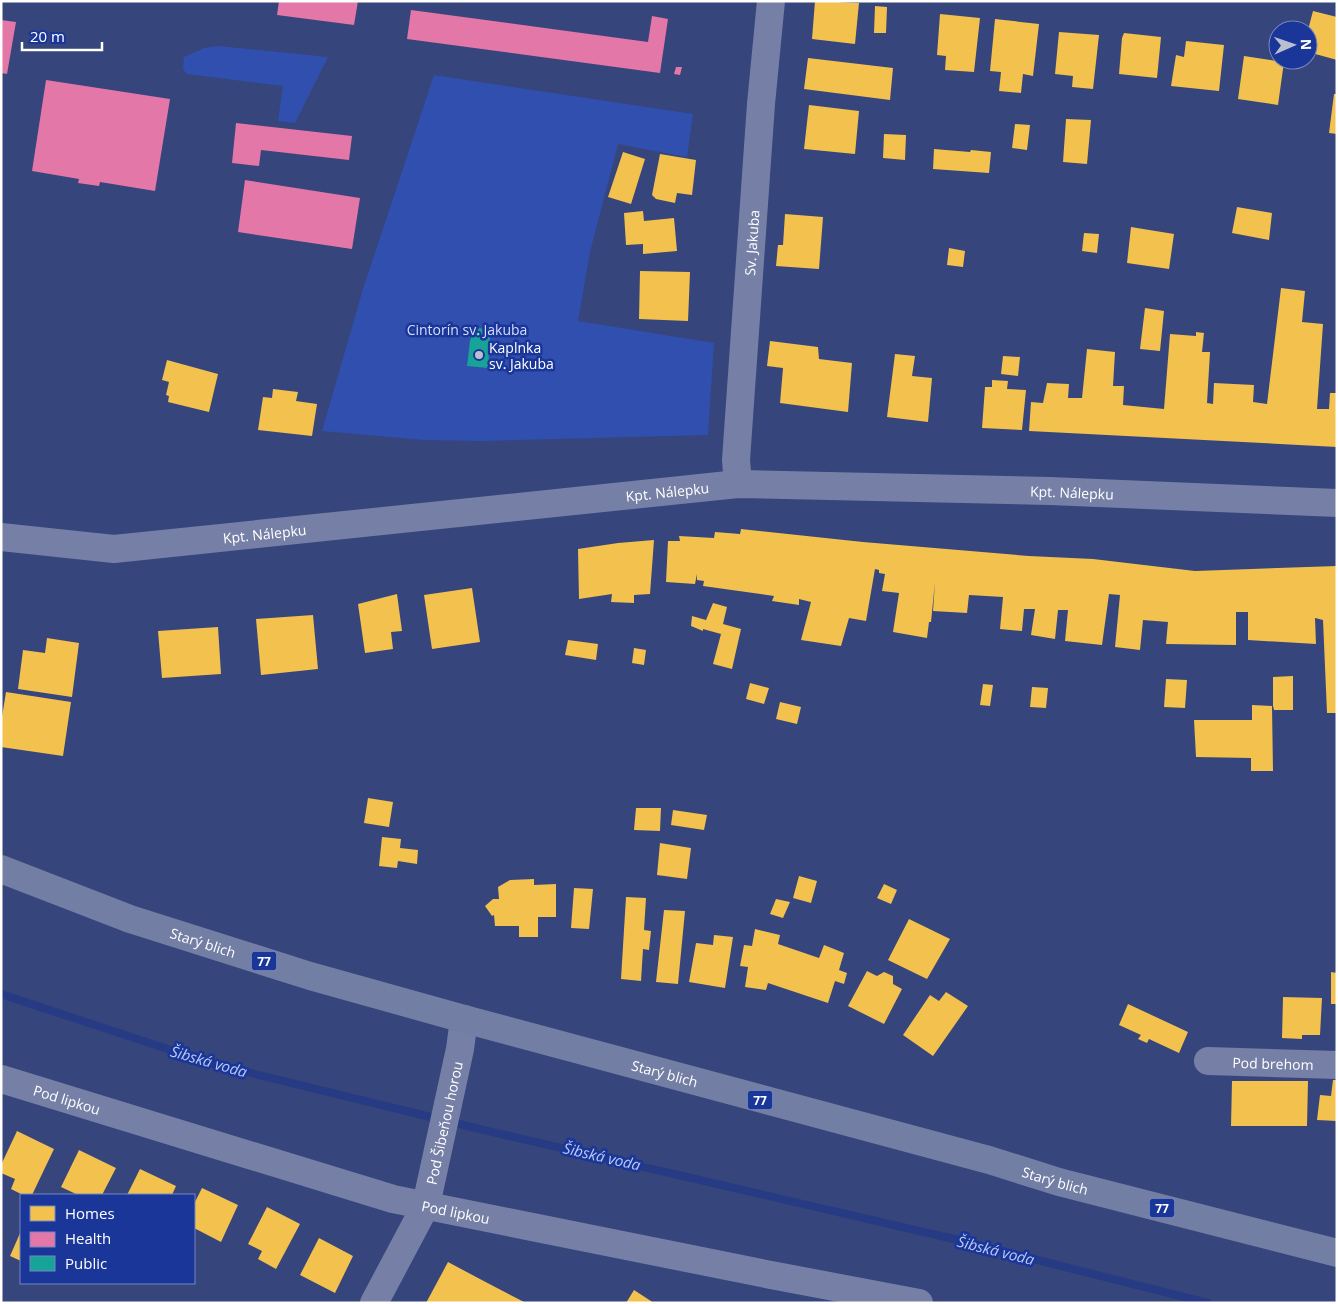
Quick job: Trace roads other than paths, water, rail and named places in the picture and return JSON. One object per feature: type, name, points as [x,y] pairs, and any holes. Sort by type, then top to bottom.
[{"type":"main road","name":"Starý blich","points":[[1,868],[130,919],[310,976],[979,1158],[1060,1182],[1337,1253]]},
{"type":"street","name":"Sv. Jakuba","points":[[738,484],[736,460],[761,104],[771,1]]},
{"type":"street","name":"Kpt. Nálepku","points":[[1,538],[114,549],[738,484],[1050,491],[1337,503]]},
{"type":"street","name":"Pod Šibeňou horou","points":[[374,1303],[426,1205],[455,1077],[464,1019]]},
{"type":"street","name":"Pod brehom","points":[[1208,1061],[1337,1066]]},
{"type":"street","name":"Pod lipkou","points":[[1,1079],[393,1199],[919,1303]]},
{"type":"waterway","name":"Šibská voda","points":[[1,994],[210,1063],[488,1131],[954,1239],[1208,1303]]},
{"type":"place","name":"Kaplnka sv. Jakuba","points":[[479,355]]},
{"type":"park label","name":"Cintorín sv. Jakuba","points":[[467,329]]}]
